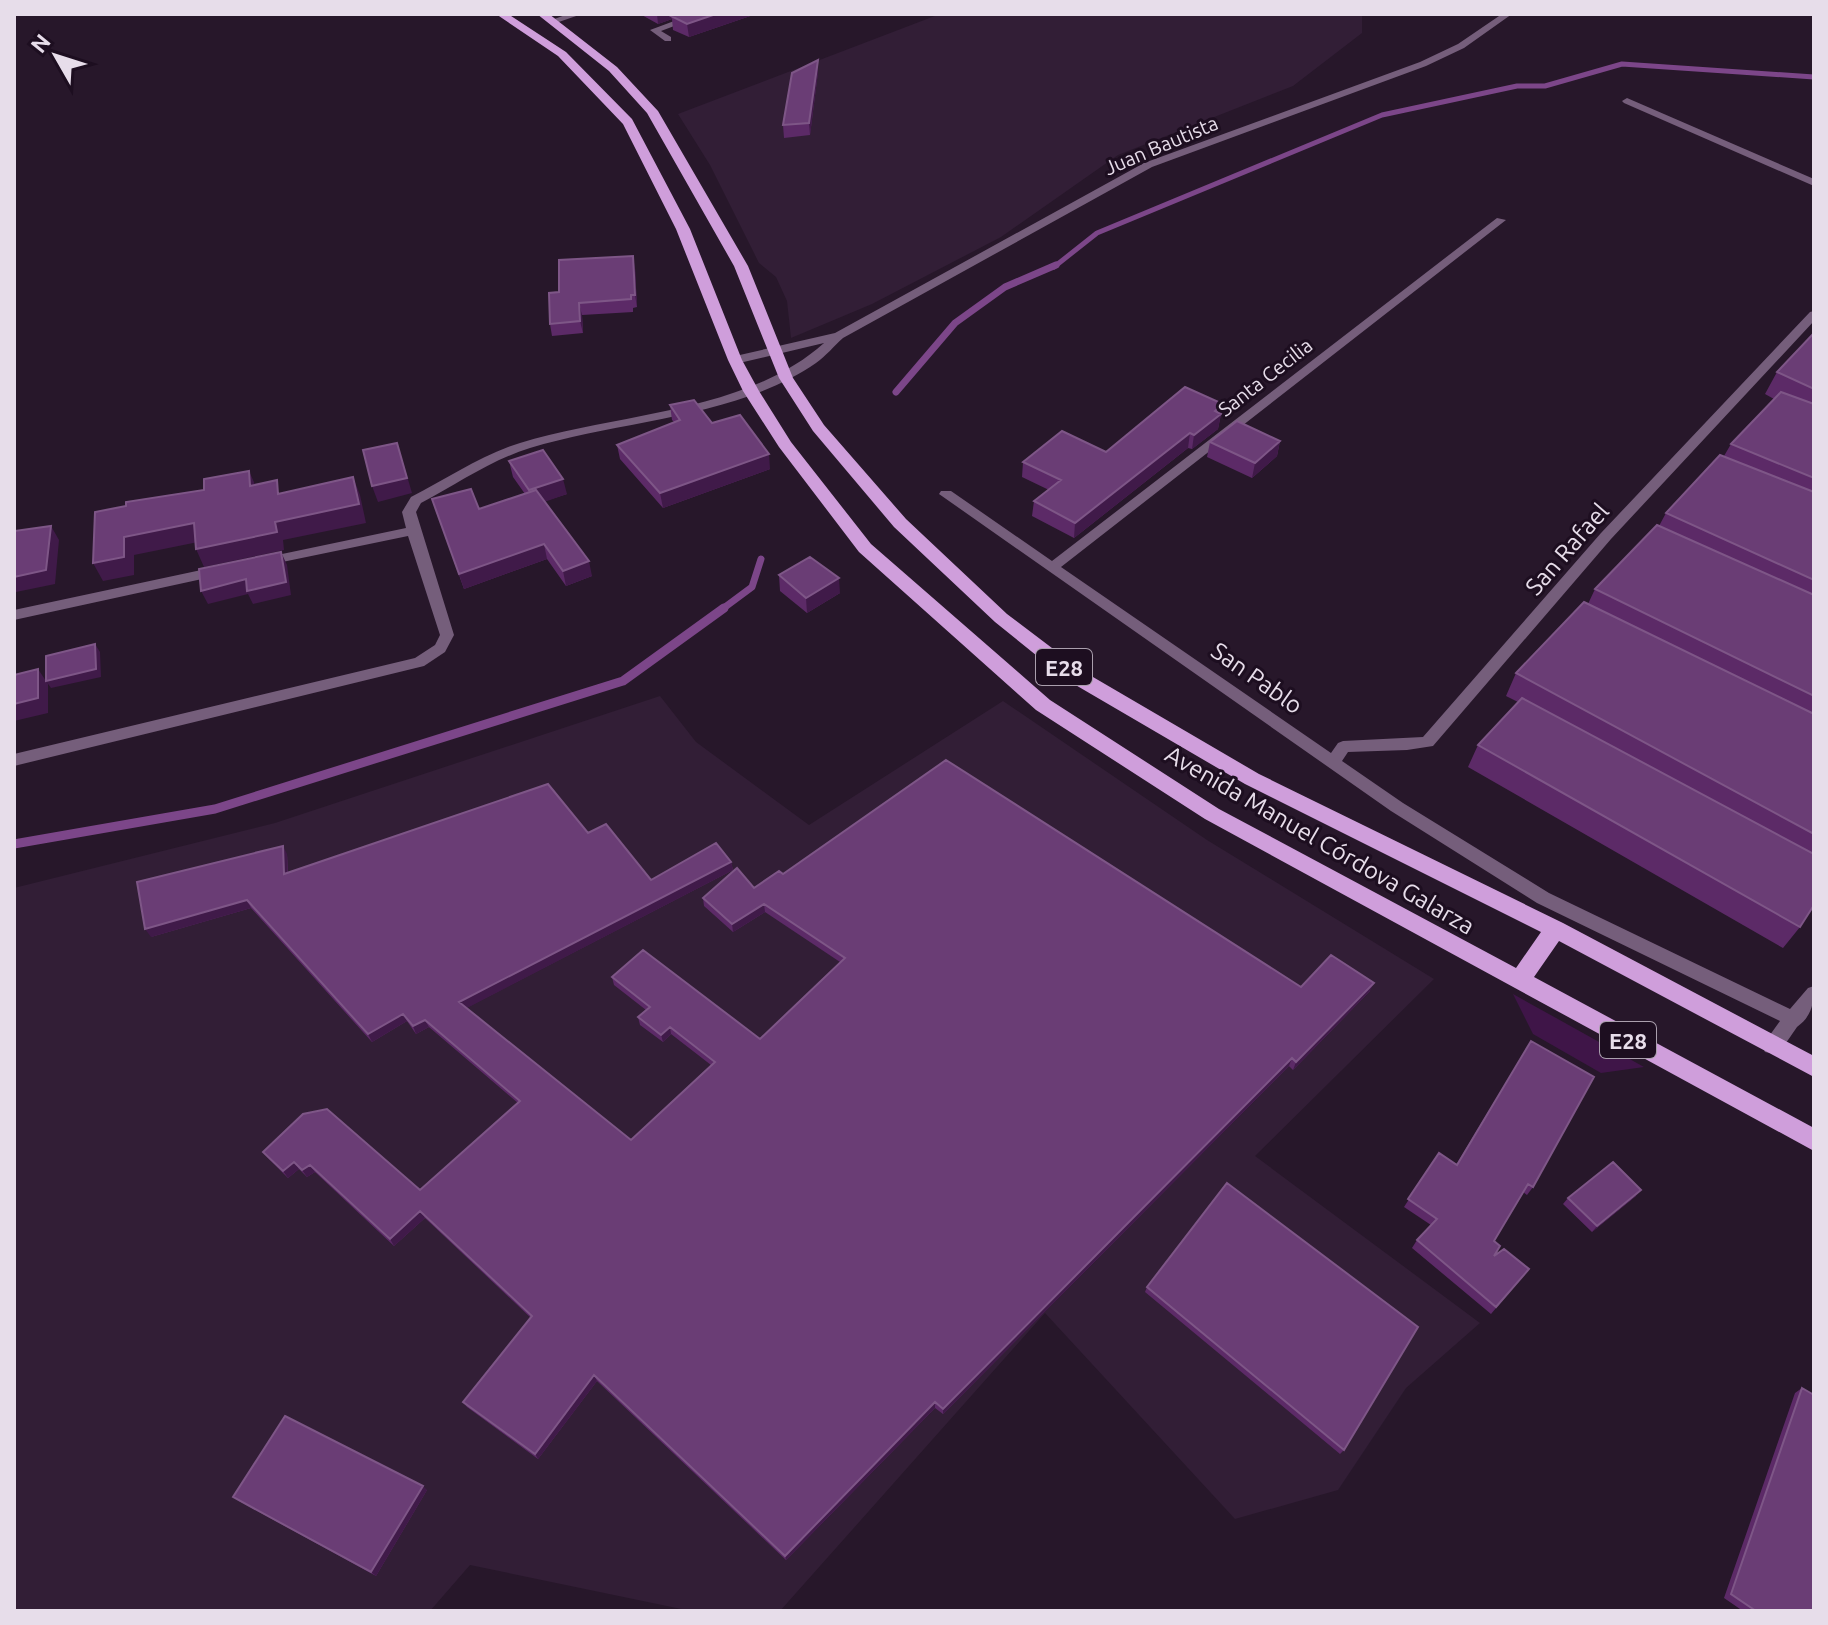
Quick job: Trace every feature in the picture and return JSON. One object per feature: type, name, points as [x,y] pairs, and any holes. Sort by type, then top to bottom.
[{"type":"main road","name":"Avenida Manuel Córdova Galarza","points":[[501,14],[562,54],[628,122],[683,229],[735,360],[751,391],[785,444],[865,548],[1043,705],[1212,814],[1814,1140]]},
{"type":"main road","name":"Avenida Manuel Córdova Galarza","points":[[547,18],[613,69],[652,111],[741,266],[786,378],[818,428],[900,523],[1001,618],[1074,675],[1252,779],[1555,929],[1814,1067]]},
{"type":"main road","points":[[1520,980],[1555,929]]},
{"type":"street","points":[[547,18],[578,14]]},
{"type":"street","points":[[668,39],[654,30],[702,14]]},
{"type":"street","name":"Juan Bautista","points":[[735,360],[839,336],[1136,171],[1423,64],[1471,40],[1508,14]]},
{"type":"street","points":[[1627,101],[1814,183]]},
{"type":"street","name":"Santa Cecilia","points":[[1054,566],[1501,220]]},
{"type":"street","name":"San Rafael","points":[[1334,762],[1343,747],[1364,743],[1398,747],[1428,742],[1606,536],[1814,314]]},
{"type":"street","name":"Juan Bautista","points":[[413,531],[409,512],[416,500],[522,446],[751,391],[786,378],[827,351],[839,336]]},
{"type":"street","name":"San Pablo","points":[[946,494],[1054,566],[1397,807],[1543,898],[1795,1020]]},
{"type":"street","points":[[14,760],[419,662],[436,654],[444,645],[447,635],[413,531],[244,566]]},
{"type":"street","points":[[14,615],[229,569]]},
{"type":"street","points":[[1543,898],[1555,929]]},
{"type":"street","points":[[1771,1046],[1814,993]]},
{"type":"shaded area","points":[[940,14],[1362,14],[1362,33],[1293,86],[1118,155],[1001,237],[872,304],[791,338],[787,301],[776,277],[759,263],[710,165],[678,114]]},
{"type":"shaded area","points":[[660,696],[696,742],[809,825],[1003,701],[1207,840],[1434,979],[1255,1156],[1480,1323],[1406,1388],[1338,1490],[1235,1519],[1045,1313],[780,1611],[691,1611],[470,1565],[430,1611],[14,1611],[14,888],[275,823]]},
{"type":"shaded area","points":[[1513,994],[1644,1067],[1601,1073],[1533,1034]]},
{"type":"building","points":[[716,14],[687,24],[671,16]]},
{"type":"building","points":[[818,60],[809,123],[783,125],[792,73]]},
{"type":"building","points":[[633,256],[635,295],[631,295],[631,299],[579,303],[580,321],[550,324],[549,293],[559,292],[559,260]]},
{"type":"building","points":[[1814,334],[1814,389],[1777,372]]},
{"type":"building","points":[[1185,387],[1223,404],[1215,411],[1221,414],[1194,435],[1190,433],[1075,523],[1034,501],[1061,480],[1023,462],[1062,431],[1106,452]]},
{"type":"building","points":[[1781,392],[1814,404],[1814,478],[1731,444]]},
{"type":"building","points":[[694,400],[712,423],[740,415],[769,454],[660,493],[617,445],[680,420],[670,405]]},
{"type":"building","points":[[1237,421],[1280,441],[1255,463],[1210,442]]},
{"type":"building","points":[[397,443],[407,478],[372,486],[363,450]]},
{"type":"building","points":[[543,450],[563,479],[529,490],[509,461]]},
{"type":"building","points":[[1720,455],[1814,492],[1814,580],[1666,513]]},
{"type":"building","points":[[249,471],[250,486],[277,480],[278,494],[353,477],[359,504],[275,522],[277,532],[196,549],[194,523],[124,537],[124,557],[93,563],[95,512],[126,506],[126,502],[204,490],[204,479]]},
{"type":"building","points":[[471,489],[479,509],[536,490],[589,561],[563,571],[544,544],[459,574],[432,499]]},
{"type":"building","points":[[1657,525],[1814,595],[1814,696],[1595,589]]},
{"type":"building","points":[[51,526],[46,570],[14,577],[14,531]]},
{"type":"building","points":[[281,552],[286,582],[247,591],[246,579],[201,591],[199,569]]},
{"type":"building","points":[[810,557],[839,578],[806,598],[779,575]]},
{"type":"building","points":[[1584,602],[1814,714],[1814,834],[1516,673]]},
{"type":"building","points":[[95,644],[96,669],[46,681],[46,656]]},
{"type":"building","points":[[38,669],[38,698],[14,704],[14,675]]},
{"type":"building","points":[[1522,698],[1814,854],[1814,905],[1800,927],[1478,745]]},
{"type":"building","points":[[946,760],[1301,987],[1331,955],[1374,983],[1296,1062],[1292,1058],[943,1409],[935,1402],[785,1556],[594,1375],[535,1454],[463,1402],[532,1316],[420,1211],[390,1239],[310,1165],[302,1170],[294,1162],[283,1171],[263,1152],[303,1114],[327,1109],[420,1190],[520,1101],[425,1020],[413,1026],[403,1014],[368,1034],[247,900],[145,929],[137,882],[283,846],[284,874],[548,784],[588,833],[606,824],[651,880],[716,843],[731,862],[459,1002],[631,1140],[715,1062],[670,1027],[661,1035],[638,1017],[650,1007],[612,977],[643,950],[760,1039],[845,958],[764,904],[732,924],[703,898],[737,868],[754,888],[779,871],[783,874]]},
{"type":"building","points":[[1531,1041],[1594,1077],[1533,1187],[1528,1184],[1494,1241],[1500,1246],[1494,1256],[1504,1249],[1529,1269],[1496,1307],[1417,1240],[1437,1219],[1408,1199],[1439,1153],[1457,1165]]},
{"type":"building","points":[[1613,1162],[1641,1190],[1597,1226],[1568,1198]]},
{"type":"building","points":[[1227,1183],[1418,1327],[1344,1450],[1147,1287]]},
{"type":"building","points":[[1802,1388],[1814,1395],[1814,1611],[1756,1611],[1731,1594]]},
{"type":"building","points":[[285,1416],[423,1486],[371,1572],[233,1497]]},
{"type":"waterway","points":[[1054,267],[1097,233],[1382,115],[1517,86],[1545,86],[1622,64],[1814,77]]},
{"type":"waterway","points":[[896,392],[955,323],[1005,287],[1056,265]]},
{"type":"waterway","points":[[721,610],[752,587],[761,559]]},
{"type":"waterway","points":[[14,844],[215,809],[623,681],[724,608]]}]
